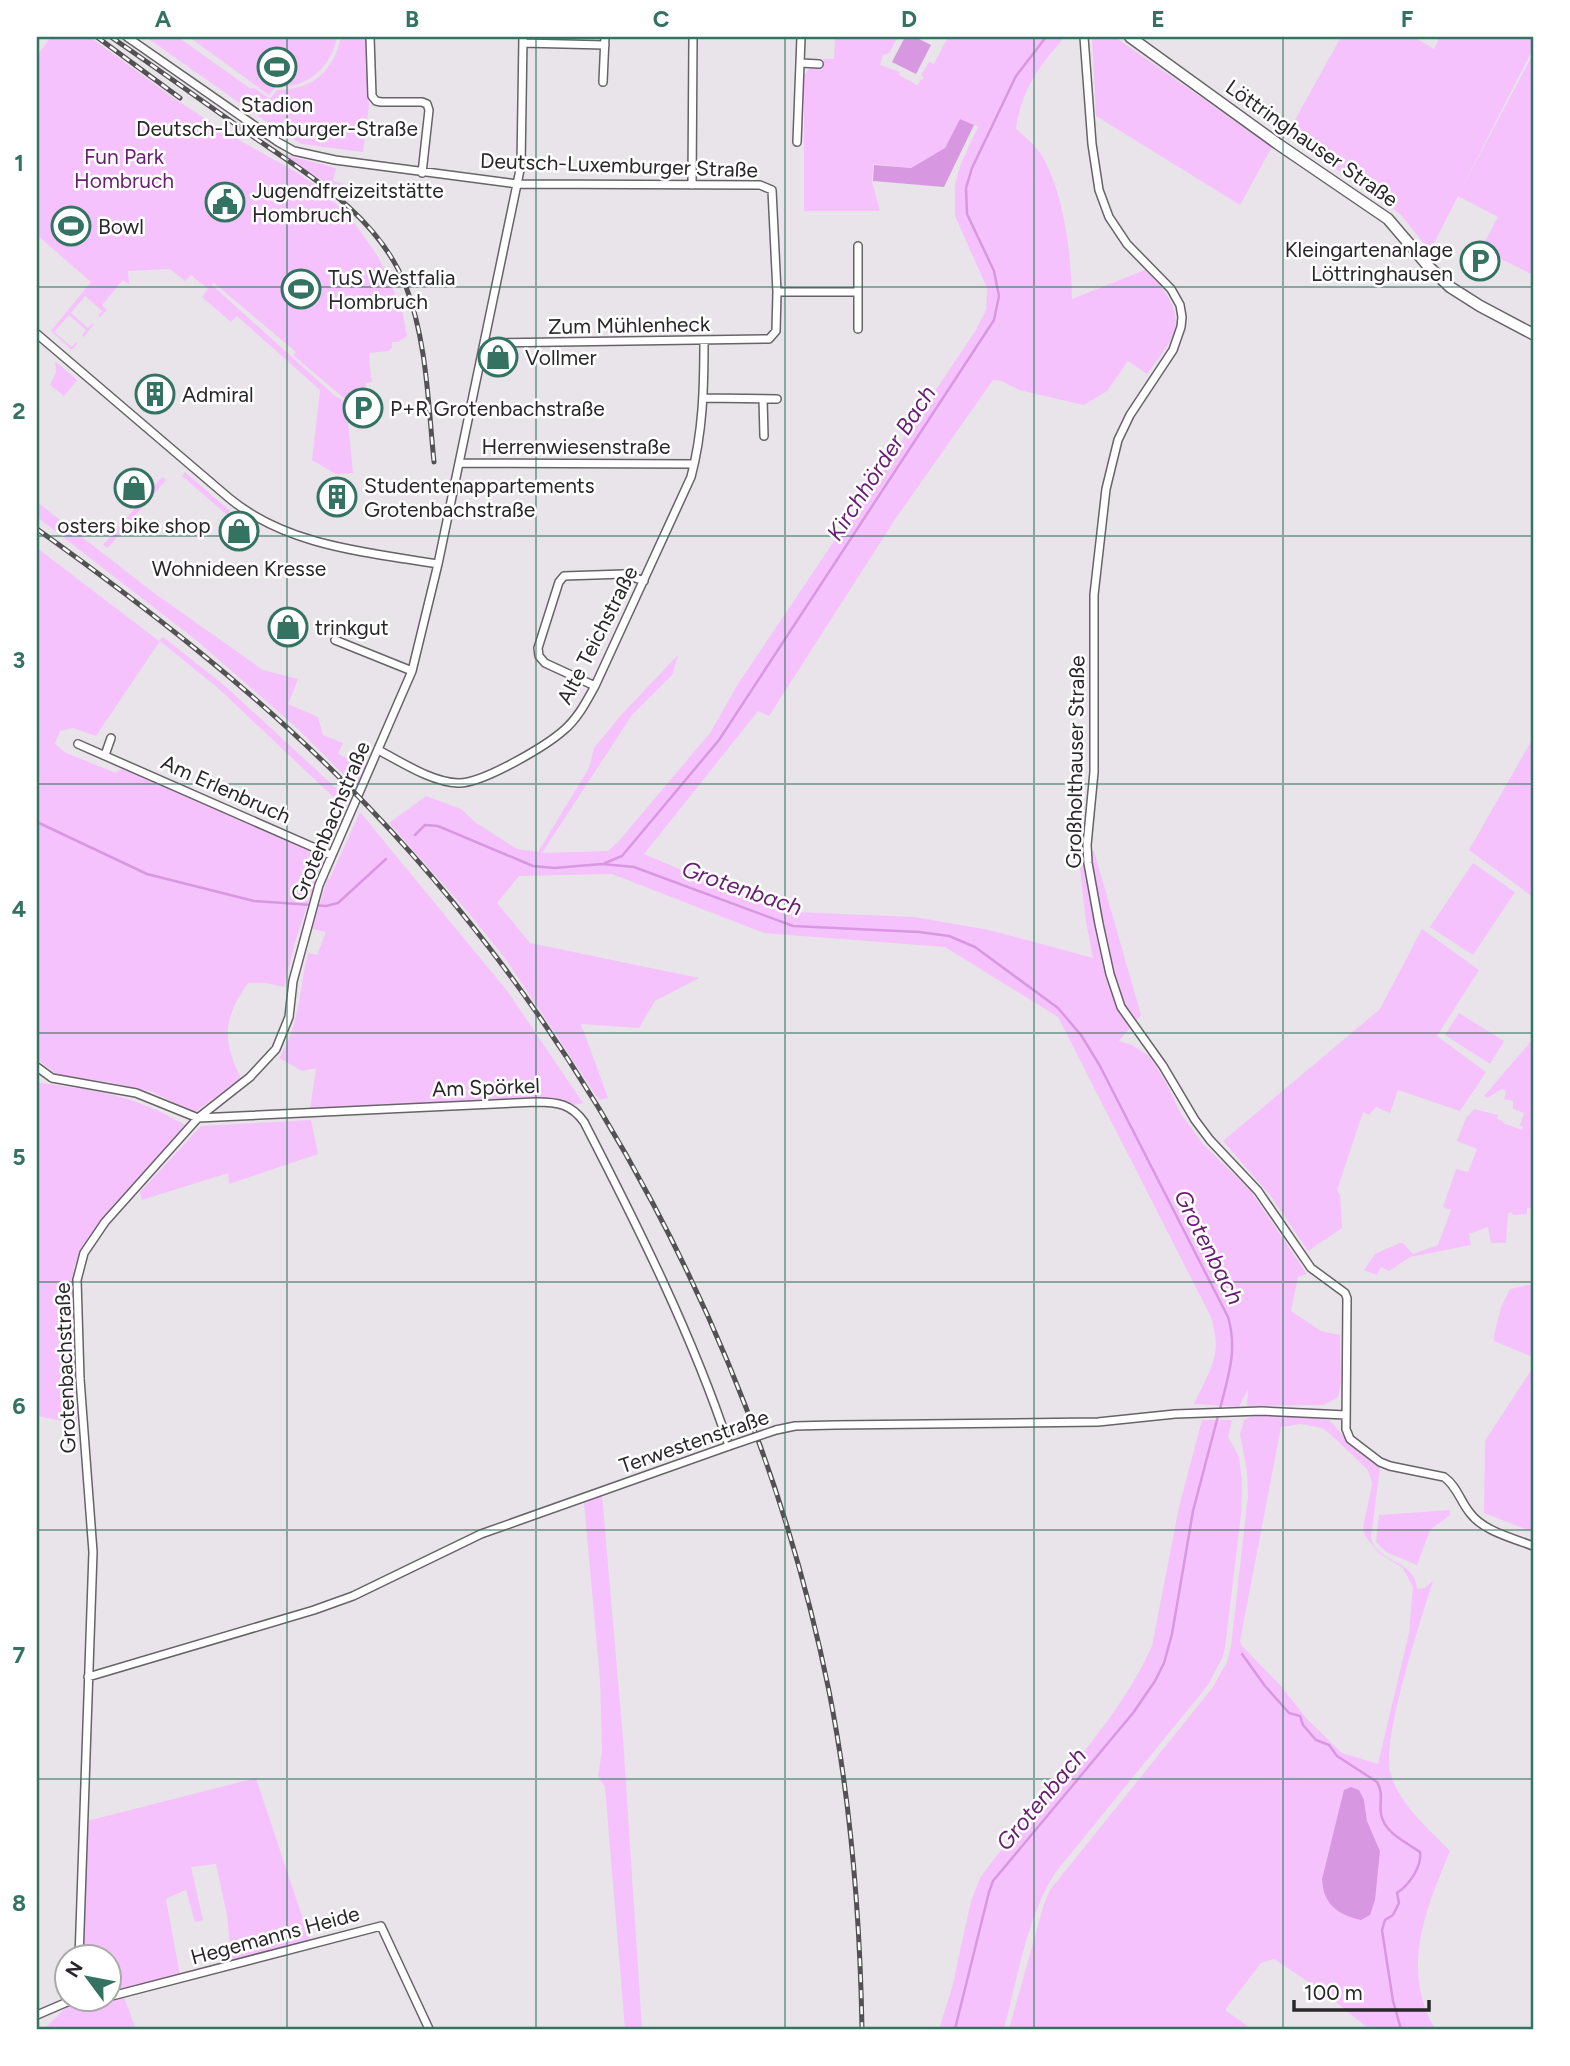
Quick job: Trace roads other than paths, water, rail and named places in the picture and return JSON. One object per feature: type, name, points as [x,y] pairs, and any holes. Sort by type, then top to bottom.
[{"type":"street","name":"Deutsch-Luxemburger Straße","points":[[127,37],[249,123],[294,150],[335,160],[517,184],[761,185],[769,188],[774,194],[777,292]]},
{"type":"street","points":[[370,37],[372,96],[376,101],[427,104],[429,110],[422,173]]},
{"type":"street","points":[[692,185],[693,37]]},
{"type":"street","points":[[797,142],[801,37]]},
{"type":"street","name":"Großholthauser Straße","points":[[1084,37],[1092,144],[1099,190],[1109,217],[1127,244],[1171,289],[1180,305],[1182,317],[1179,336],[1173,350],[1124,428],[1114,454],[1106,489],[1094,595],[1094,772],[1087,845],[1094,901],[1112,983],[1129,1021],[1163,1066],[1202,1130],[1258,1191],[1311,1268],[1345,1293],[1348,1436],[1373,1457],[1390,1466],[1444,1477],[1451,1481],[1476,1520],[1533,1546]]},
{"type":"street","name":"Löttringhauser Straße","points":[[1130,37],[1278,144],[1388,219],[1450,287],[1533,334]]},
{"type":"street","points":[[523,40],[605,41],[603,82]]},
{"type":"street","name":"Grotenbachstraße","points":[[79,1944],[93,1552],[80,1366],[77,1299],[79,1267],[91,1240],[105,1222],[198,1118],[250,1077],[276,1049],[289,1017],[293,981],[319,886],[412,671],[438,564],[517,184],[522,143],[523,40]]},
{"type":"street","points":[[801,63],[819,64]]},
{"type":"street","points":[[858,246],[858,329]]},
{"type":"street","points":[[777,292],[858,292]]},
{"type":"street","name":"Zum Mühlenheck","points":[[485,344],[766,340],[776,331],[777,292]]},
{"type":"street","points":[[37,334],[224,494],[259,519],[283,531],[319,541],[438,564]]},
{"type":"street","name":"Alte Teichstraße","points":[[378,750],[446,781],[466,783],[520,758],[562,732],[582,710],[644,581],[694,464],[704,398],[704,341]]},
{"type":"street","points":[[704,398],[777,399]]},
{"type":"street","points":[[764,399],[764,436]]},
{"type":"street","name":"Herrenwiesenstraße","points":[[458,463],[694,464]]},
{"type":"street","points":[[595,686],[545,663],[539,656],[538,648],[559,582],[568,575],[625,574],[644,581]]},
{"type":"street","points":[[335,639],[412,671]]},
{"type":"street","points":[[106,755],[111,738]]},
{"type":"street","name":"Am Erlenbruch","points":[[78,744],[331,855]]},
{"type":"street","name":"Am Spörkel","points":[[37,1068],[52,1077],[136,1093],[198,1118],[536,1102],[558,1102],[572,1108],[584,1122],[625,1202],[712,1395],[729,1446]]},
{"type":"street","name":"Terwestenstraße","points":[[88,1677],[353,1596],[481,1534],[776,1430],[835,1425],[1098,1422],[1209,1413],[1290,1411],[1346,1415]]},
{"type":"street","name":"Hegemanns Heide","points":[[122,1993],[381,1926],[429,2029]]},
{"type":"waterway","name":"Kirchhörder Bach","points":[[605,863],[622,856],[719,740],[994,320],[999,296],[994,271],[967,214],[966,188],[972,168],[1016,76],[1046,37]]},
{"type":"waterway","points":[[37,822],[147,874],[254,901],[326,906],[338,903],[386,859]]},
{"type":"waterway","name":"Grotenbach","points":[[415,835],[425,825],[438,826],[533,866],[554,868],[602,864],[634,867],[793,926],[919,932],[949,936],[975,947],[1058,1008],[1081,1035],[1100,1066],[1228,1317],[1232,1352],[1220,1409]]},
{"type":"waterway","name":"Grotenbach","points":[[955,2029],[993,1881],[1133,1713],[1164,1663],[1172,1634],[1193,1511],[1218,1416]]},
{"type":"waterway","points":[[1242,1654],[1289,1713],[1300,1716],[1303,1725],[1316,1740],[1329,1745],[1337,1756],[1377,1782],[1381,1794],[1381,1814],[1386,1827],[1420,1852],[1417,1869],[1397,1893],[1399,1903],[1393,1915],[1385,1920],[1382,1930],[1393,2001],[1401,2029]]},
{"type":"railway","points":[[97,37],[180,98]]},
{"type":"railway","points":[[111,37],[335,195],[375,235],[392,258],[405,284],[418,327],[426,372],[434,462]]},
{"type":"railway","points":[[37,529],[158,619],[274,715],[347,785],[434,880],[514,982],[587,1090],[653,1204],[710,1321],[759,1443],[799,1566],[829,1691],[849,1817],[859,1944],[862,2029]]},
{"type":"place","name":"Stadion Deutsch-Luxemburger-Straße","points":[[277,67]]},
{"type":"place","name":"Jugendfreizeitstätte Hombruch","points":[[225,202]]},
{"type":"place","name":"Bowl","points":[[71,226]]},
{"type":"place","name":"Kleingartenanlage Löttringhausen","points":[[1480,261]]},
{"type":"place","name":"TuS Westfalia Hombruch","points":[[301,289]]},
{"type":"place","name":"Vollmer","points":[[498,357]]},
{"type":"place","name":"Admiral","points":[[155,394]]},
{"type":"place","name":"P+R Grotenbachstraße","points":[[363,408]]},
{"type":"place","name":"osters bike shop","points":[[134,488]]},
{"type":"place","name":"Studentenappartements Grotenbachstraße","points":[[337,497]]},
{"type":"place","name":"Wohnideen Kresse","points":[[239,531]]},
{"type":"place","name":"trinkgut","points":[[288,627]]},
{"type":"park label","name":"Fun Park Hombruch","points":[[124,168]]}]
